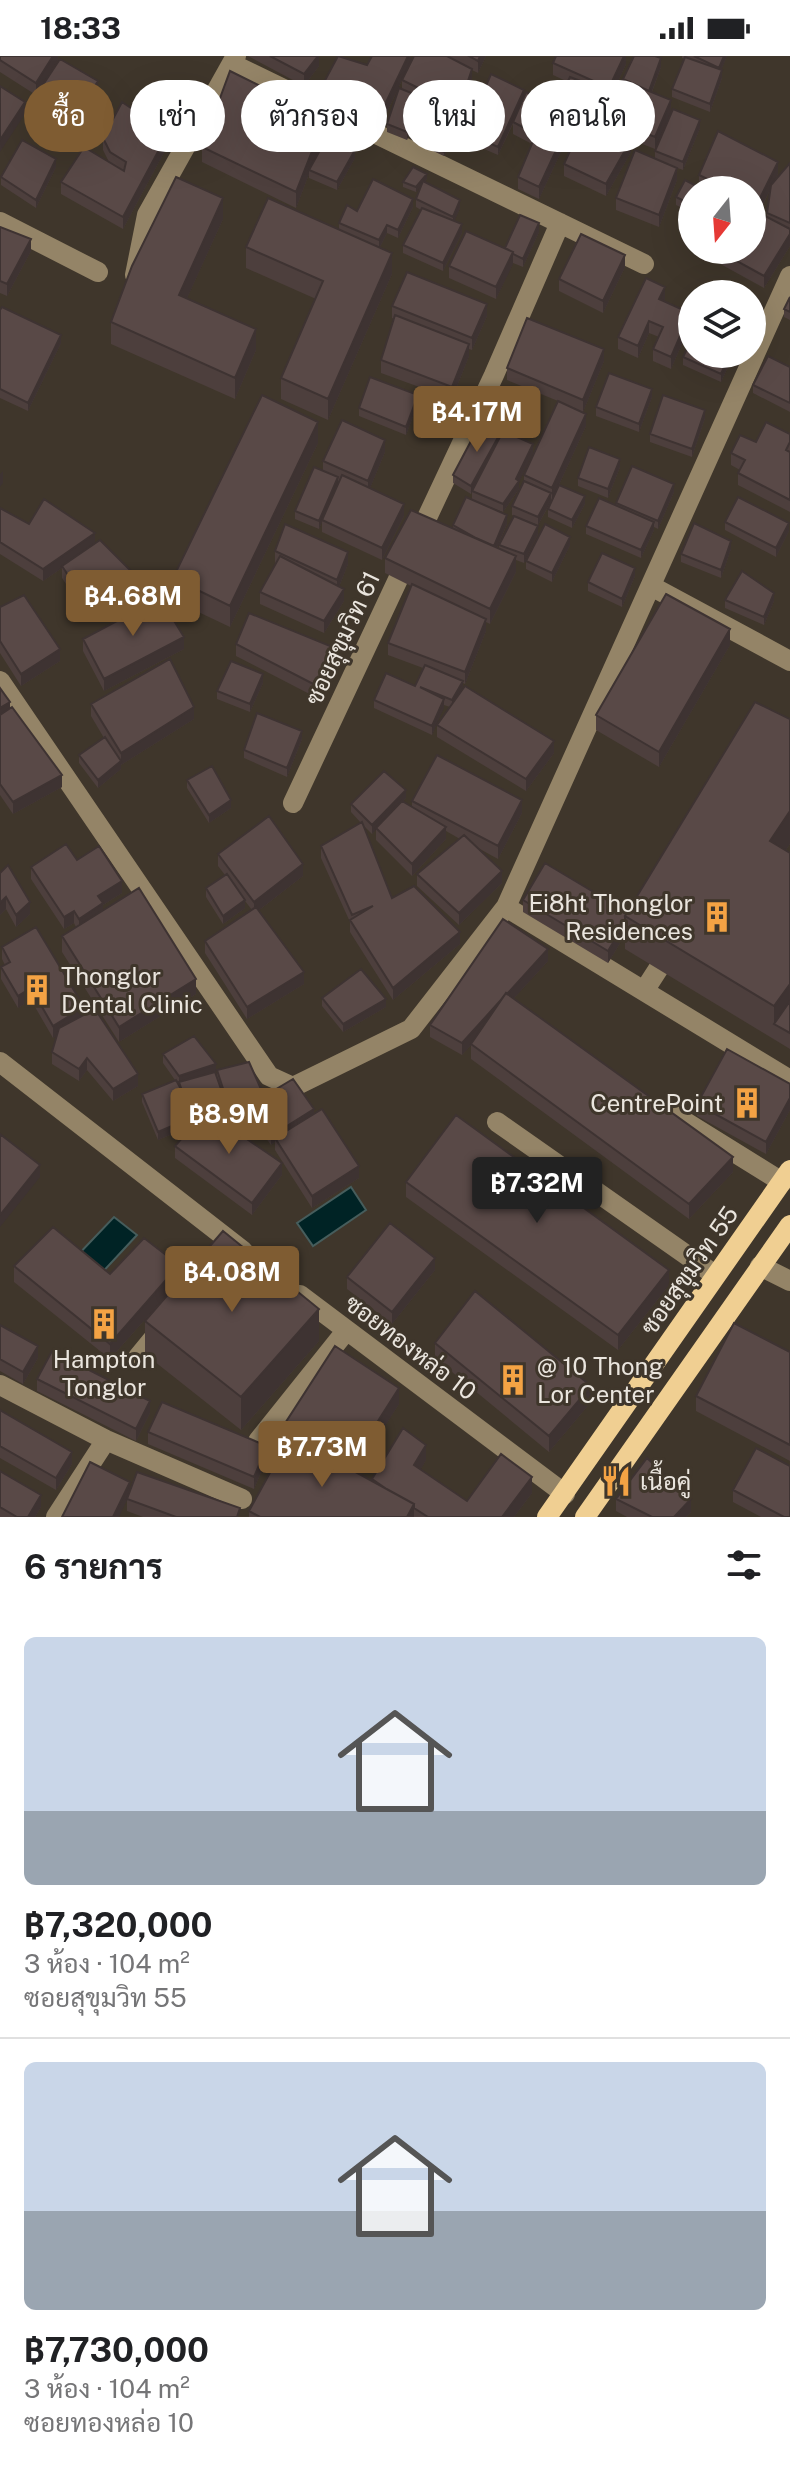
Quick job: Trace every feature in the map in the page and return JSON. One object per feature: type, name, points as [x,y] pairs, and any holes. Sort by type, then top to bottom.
[{"type":"main road","name":"ซอยสุขุมวิท 55","points":[[547,1517],[786,1176]]},
{"type":"main road","points":[[585,1517],[790,1225]]},
{"type":"main road","points":[[565,1494],[577,1517]]},
{"type":"street","points":[[132,287],[147,215],[234,60],[644,264]]},
{"type":"street","points":[[0,222],[98,272]]},
{"type":"street","name":"ซอยสุขุมวิท 61","points":[[293,803],[494,375],[560,223]]},
{"type":"street","points":[[0,681],[269,1076],[293,1087],[411,1029],[506,907],[790,276]]},
{"type":"street","points":[[651,586],[790,661]]},
{"type":"street","points":[[506,907],[790,1080]]},
{"type":"street","points":[[644,991],[685,928]]},
{"type":"street","points":[[0,1062],[229,1250],[259,1263]]},
{"type":"street","points":[[639,1094],[786,1176]]},
{"type":"street","points":[[497,1122],[715,1275]]},
{"type":"street","points":[[760,1266],[790,1281]]},
{"type":"street","name":"ซอยทองหล่อ 10","points":[[284,1283],[565,1494]]},
{"type":"street","points":[[138,1357],[178,1309]]},
{"type":"street","points":[[258,1441],[346,1331]]},
{"type":"street","points":[[0,1385],[106,1440],[242,1499]]},
{"type":"street","points":[[56,1517],[106,1440]]},
{"type":"water","points":[[351,1187],[366,1210],[313,1246],[297,1223]]},
{"type":"water","points":[[114,1217],[137,1235],[97,1278],[74,1259]]},
{"type":"building","points":[[0,56],[53,56],[38,80],[31,80],[0,60]]},
{"type":"building","points":[[270,56],[318,56],[304,74]]},
{"type":"building","points":[[338,56],[367,65],[372,56],[408,56],[387,100],[387,80],[325,80]]},
{"type":"building","points":[[414,56],[447,56],[472,69],[468,80],[402,80]]},
{"type":"building","points":[[556,56],[624,56],[613,80],[591,80],[553,63]]},
{"type":"building","points":[[634,56],[661,58],[653,80],[623,79]]},
{"type":"building","points":[[694,56],[724,56],[719,68]]},
{"type":"building","points":[[685,57],[722,70],[710,104],[672,89]]},
{"type":"building","points":[[60,59],[96,80],[46,80]]},
{"type":"building","points":[[230,71],[248,80],[241,80],[241,152],[312,152],[296,192],[212,152],[225,152],[225,85]]},
{"type":"building","points":[[491,74],[503,80],[488,80]]},
{"type":"building","points":[[505,81],[521,89],[521,97],[505,132]]},
{"type":"building","points":[[0,86],[24,104],[0,140]]},
{"type":"building","points":[[399,88],[403,90],[403,130],[387,124]]},
{"type":"building","points":[[655,93],[671,100],[655,137]]},
{"type":"building","points":[[122,102],[130,107],[130,152],[158,152],[123,217],[61,182],[81,152],[92,152],[124,171],[126,162],[110,152],[114,152],[114,117]]},
{"type":"building","points":[[521,104],[521,126],[513,122]]},
{"type":"building","points":[[673,109],[700,120],[683,162],[655,151]]},
{"type":"building","points":[[718,131],[778,162],[766,186],[766,176],[699,175]]},
{"type":"building","points":[[22,140],[24,152],[43,152],[56,159],[36,200],[1,177]]},
{"type":"building","points":[[319,152],[354,152],[337,182],[309,170]]},
{"type":"building","points":[[528,152],[555,152],[539,187],[518,177]]},
{"type":"building","points":[[570,152],[624,152],[606,184],[564,164]]},
{"type":"building","points":[[634,152],[677,168],[659,215],[616,198]]},
{"type":"building","points":[[790,163],[790,223],[767,213],[771,185]]},
{"type":"building","points":[[413,167],[427,174],[416,187],[403,182]]},
{"type":"building","points":[[176,177],[223,198],[179,295],[256,329],[235,378],[111,322],[132,266]]},
{"type":"building","points":[[373,179],[413,199],[398,230],[387,225],[379,240],[339,223],[347,205],[357,211]]},
{"type":"building","points":[[423,181],[460,200],[453,217],[416,199]]},
{"type":"building","points":[[268,198],[392,253],[328,399],[281,378],[323,281],[246,247]]},
{"type":"building","points":[[422,208],[462,224],[443,263],[403,245]]},
{"type":"building","points":[[520,215],[539,223],[523,259],[505,248]]},
{"type":"building","points":[[766,216],[790,229],[790,234],[764,276],[742,264],[766,264]]},
{"type":"building","points":[[0,227],[31,239],[7,284],[0,281]]},
{"type":"building","points":[[466,231],[513,252],[496,287],[449,266]]},
{"type":"building","points":[[581,234],[625,255],[603,301],[559,279]]},
{"type":"building","points":[[407,272],[487,304],[472,338],[392,306]]},
{"type":"building","points":[[646,278],[665,287],[659,299],[678,308],[678,341],[671,357],[653,349],[663,327],[649,321],[638,346],[618,337]]},
{"type":"building","points":[[790,297],[790,312],[784,309]]},
{"type":"building","points":[[2,307],[61,335],[28,403],[0,389]]},
{"type":"building","points":[[395,315],[469,344],[452,387],[381,360]]},
{"type":"building","points":[[527,318],[604,349],[583,400],[507,368]]},
{"type":"building","points":[[768,356],[790,367],[790,403],[753,385],[762,368],[766,368]]},
{"type":"building","points":[[708,368],[724,368],[721,374]]},
{"type":"building","points":[[609,373],[652,389],[639,424],[596,407]]},
{"type":"building","points":[[370,377],[418,395],[406,427],[359,408]]},
{"type":"building","points":[[262,395],[318,422],[230,606],[173,578]]},
{"type":"building","points":[[663,395],[705,410],[692,449],[650,434]]},
{"type":"building","points":[[558,401],[586,414],[552,488],[524,475]]},
{"type":"building","points":[[342,420],[385,440],[368,481],[323,461]]},
{"type":"building","points":[[481,422],[501,432],[471,486],[453,475]]},
{"type":"building","points":[[766,422],[790,434],[786,450],[790,452],[790,500],[738,473],[745,460],[731,453],[740,435],[756,442]]},
{"type":"building","points":[[503,431],[533,444],[516,479],[519,481],[503,504],[472,491]]},
{"type":"building","points":[[589,447],[620,459],[608,489],[578,478]]},
{"type":"building","points":[[632,466],[674,484],[658,521],[616,503]]},
{"type":"building","points":[[314,467],[338,477],[319,521],[295,511]]},
{"type":"building","points":[[342,475],[404,504],[382,548],[322,520]]},
{"type":"building","points":[[524,481],[551,493],[538,517],[512,506]]},
{"type":"building","points":[[559,485],[585,496],[572,520],[548,509]]},
{"type":"building","points":[[466,497],[507,515],[494,546],[453,525]]},
{"type":"building","points":[[738,497],[789,523],[776,548],[725,522]]},
{"type":"building","points":[[599,498],[654,522],[641,550],[586,526]]},
{"type":"building","points":[[44,499],[95,533],[43,569],[0,542],[0,508],[29,524]]},
{"type":"building","points":[[411,510],[516,556],[490,609],[385,558]]},
{"type":"building","points":[[514,516],[538,526],[524,554],[499,545]]},
{"type":"building","points":[[694,523],[731,541],[721,570],[681,554]]},
{"type":"building","points":[[285,524],[348,552],[337,580],[275,551]]},
{"type":"building","points":[[545,524],[570,537],[552,573],[526,561]]},
{"type":"building","points":[[100,540],[130,570],[91,610],[62,566]]},
{"type":"building","points":[[602,553],[635,568],[622,599],[588,582]]},
{"type":"building","points":[[280,556],[344,589],[324,621],[260,592]]},
{"type":"building","points":[[742,571],[774,593],[764,617],[725,600]]},
{"type":"building","points":[[150,580],[157,600],[130,614],[117,592]]},
{"type":"building","points":[[412,584],[486,619],[465,672],[388,643]]},
{"type":"building","points":[[666,594],[730,629],[659,752],[596,715]]},
{"type":"building","points":[[24,595],[60,649],[21,674],[0,641],[0,607]]},
{"type":"building","points":[[160,598],[184,637],[104,679],[83,639]]},
{"type":"building","points":[[249,613],[340,650],[323,689],[236,644]]},
{"type":"building","points":[[170,659],[194,707],[121,753],[91,704]]},
{"type":"building","points":[[231,661],[263,674],[250,704],[217,691]]},
{"type":"building","points":[[425,665],[463,681],[452,700],[420,687],[444,699],[432,726],[374,700],[386,673],[415,686]]},
{"type":"building","points":[[465,686],[554,741],[526,779],[437,725]]},
{"type":"building","points":[[0,688],[10,702],[0,708]]},
{"type":"building","name":"Ei8ht Thonglor Residences","points":[[755,702],[790,719],[790,811],[770,841],[790,853],[790,984],[774,1006],[625,916]]},
{"type":"building","points":[[12,707],[62,775],[13,802],[0,784],[0,715]]},
{"type":"building","points":[[257,713],[302,731],[287,768],[244,750]]},
{"type":"building","points":[[105,737],[121,761],[98,780],[79,755]]},
{"type":"building","points":[[437,755],[522,800],[498,846],[412,801]]},
{"type":"building","points":[[212,766],[231,800],[209,815],[187,780]]},
{"type":"building","points":[[384,771],[406,790],[372,825],[351,804]]},
{"type":"building","points":[[402,801],[446,827],[412,864],[376,828]]},
{"type":"building","points":[[269,816],[303,864],[254,902],[218,854]]},
{"type":"building","points":[[362,822],[392,898],[414,886],[460,932],[393,988],[350,920],[373,906],[352,915],[321,846]]},
{"type":"building","points":[[464,835],[502,871],[459,913],[417,874]]},
{"type":"building","points":[[66,844],[77,860],[99,846],[122,881],[98,896],[103,903],[79,919],[74,911],[64,917],[31,867]]},
{"type":"building","points":[[545,863],[627,912],[625,923],[608,951],[523,900]]},
{"type":"building","points":[[8,865],[30,902],[16,915],[6,897],[0,903],[0,873]]},
{"type":"building","points":[[227,874],[245,900],[223,916],[206,888]]},
{"type":"building","points":[[139,888],[196,979],[119,1027],[62,936]]},
{"type":"building","points":[[256,907],[304,972],[247,1007],[205,941]]},
{"type":"building","points":[[503,919],[548,949],[462,1043],[430,1025]]},
{"type":"building","name":"Thonglor Dental Clinic","points":[[36,927],[84,1007],[53,1026],[31,988],[18,996],[1,967],[10,962],[2,947]]},
{"type":"building","points":[[361,969],[386,999],[343,1024],[322,998]]},
{"type":"building","points":[[506,993],[733,1157],[689,1204],[471,1044]]},
{"type":"building","points":[[790,1001],[790,1033],[774,1024]]},
{"type":"building","points":[[95,1009],[138,1074],[113,1089],[87,1058],[79,1069],[52,1052],[59,1028]]},
{"type":"building","points":[[194,1036],[216,1064],[179,1076],[163,1054]]},
{"type":"building","name":"CentrePoint","points":[[727,1049],[790,1084],[790,1098],[766,1142],[697,1104]]},
{"type":"building","points":[[249,1062],[261,1089],[228,1104],[217,1070]]},
{"type":"building","points":[[215,1072],[226,1103],[158,1132],[142,1094],[176,1080],[182,1091],[179,1082]]},
{"type":"building","points":[[293,1079],[314,1109],[271,1136],[248,1106]]},
{"type":"building","points":[[322,1109],[359,1166],[312,1196],[275,1138]]},
{"type":"building","points":[[206,1111],[282,1163],[252,1203],[175,1146]]},
{"type":"building","points":[[456,1115],[669,1270],[618,1335],[406,1182]]},
{"type":"building","points":[[0,1134],[40,1165],[0,1215]]},
{"type":"building","points":[[390,1223],[435,1258],[392,1312],[347,1277]]},
{"type":"building","name":"Hampton Tonglor","points":[[53,1227],[110,1274],[144,1238],[179,1265],[110,1344],[14,1266]]},
{"type":"building","points":[[223,1231],[319,1309],[241,1397],[145,1321]]},
{"type":"building","name":"@ 10 Thong Lor Center","points":[[475,1291],[591,1386],[549,1436],[435,1343]]},
{"type":"building","points":[[734,1323],[790,1352],[790,1445],[696,1396]]},
{"type":"building","points":[[0,1325],[38,1346],[23,1372],[0,1359]]},
{"type":"building","points":[[335,1346],[399,1388],[348,1468],[282,1428]]},
{"type":"building","points":[[52,1351],[150,1401],[136,1429],[37,1379]]},
{"type":"building","points":[[162,1402],[267,1446],[254,1477],[148,1432]]},
{"type":"building","points":[[0,1410],[72,1452],[56,1478],[0,1446]]},
{"type":"building","points":[[403,1428],[426,1445],[414,1465],[467,1501],[501,1454],[532,1477],[502,1517],[428,1517],[414,1508],[414,1504],[372,1479]]},
{"type":"building","points":[[290,1436],[414,1504],[407,1517],[260,1517],[249,1511]]},
{"type":"building","points":[[756,1448],[790,1466],[790,1517],[784,1517],[733,1490]]},
{"type":"building","points":[[647,1458],[691,1499],[674,1517],[652,1517],[616,1499]]},
{"type":"building","points":[[90,1462],[130,1482],[113,1517],[62,1517]]},
{"type":"building","points":[[0,1471],[41,1495],[28,1517],[17,1517],[0,1507]]},
{"type":"building","points":[[137,1472],[240,1508],[237,1517],[176,1517],[127,1499]]},
{"type":"place","name":"Ei8ht Thonglor Residences","points":[[717,917]]},
{"type":"place","name":"Thonglor Dental Clinic","points":[[37,990]]},
{"type":"place","name":"CentrePoint","points":[[747,1103]]},
{"type":"place","name":"Hampton Tonglor","points":[[104,1324]]},
{"type":"place","name":"@ 10 Thong Lor Center","points":[[513,1380]]},
{"type":"place","name":"เนื้อคู่","points":[[616,1481]]}]
